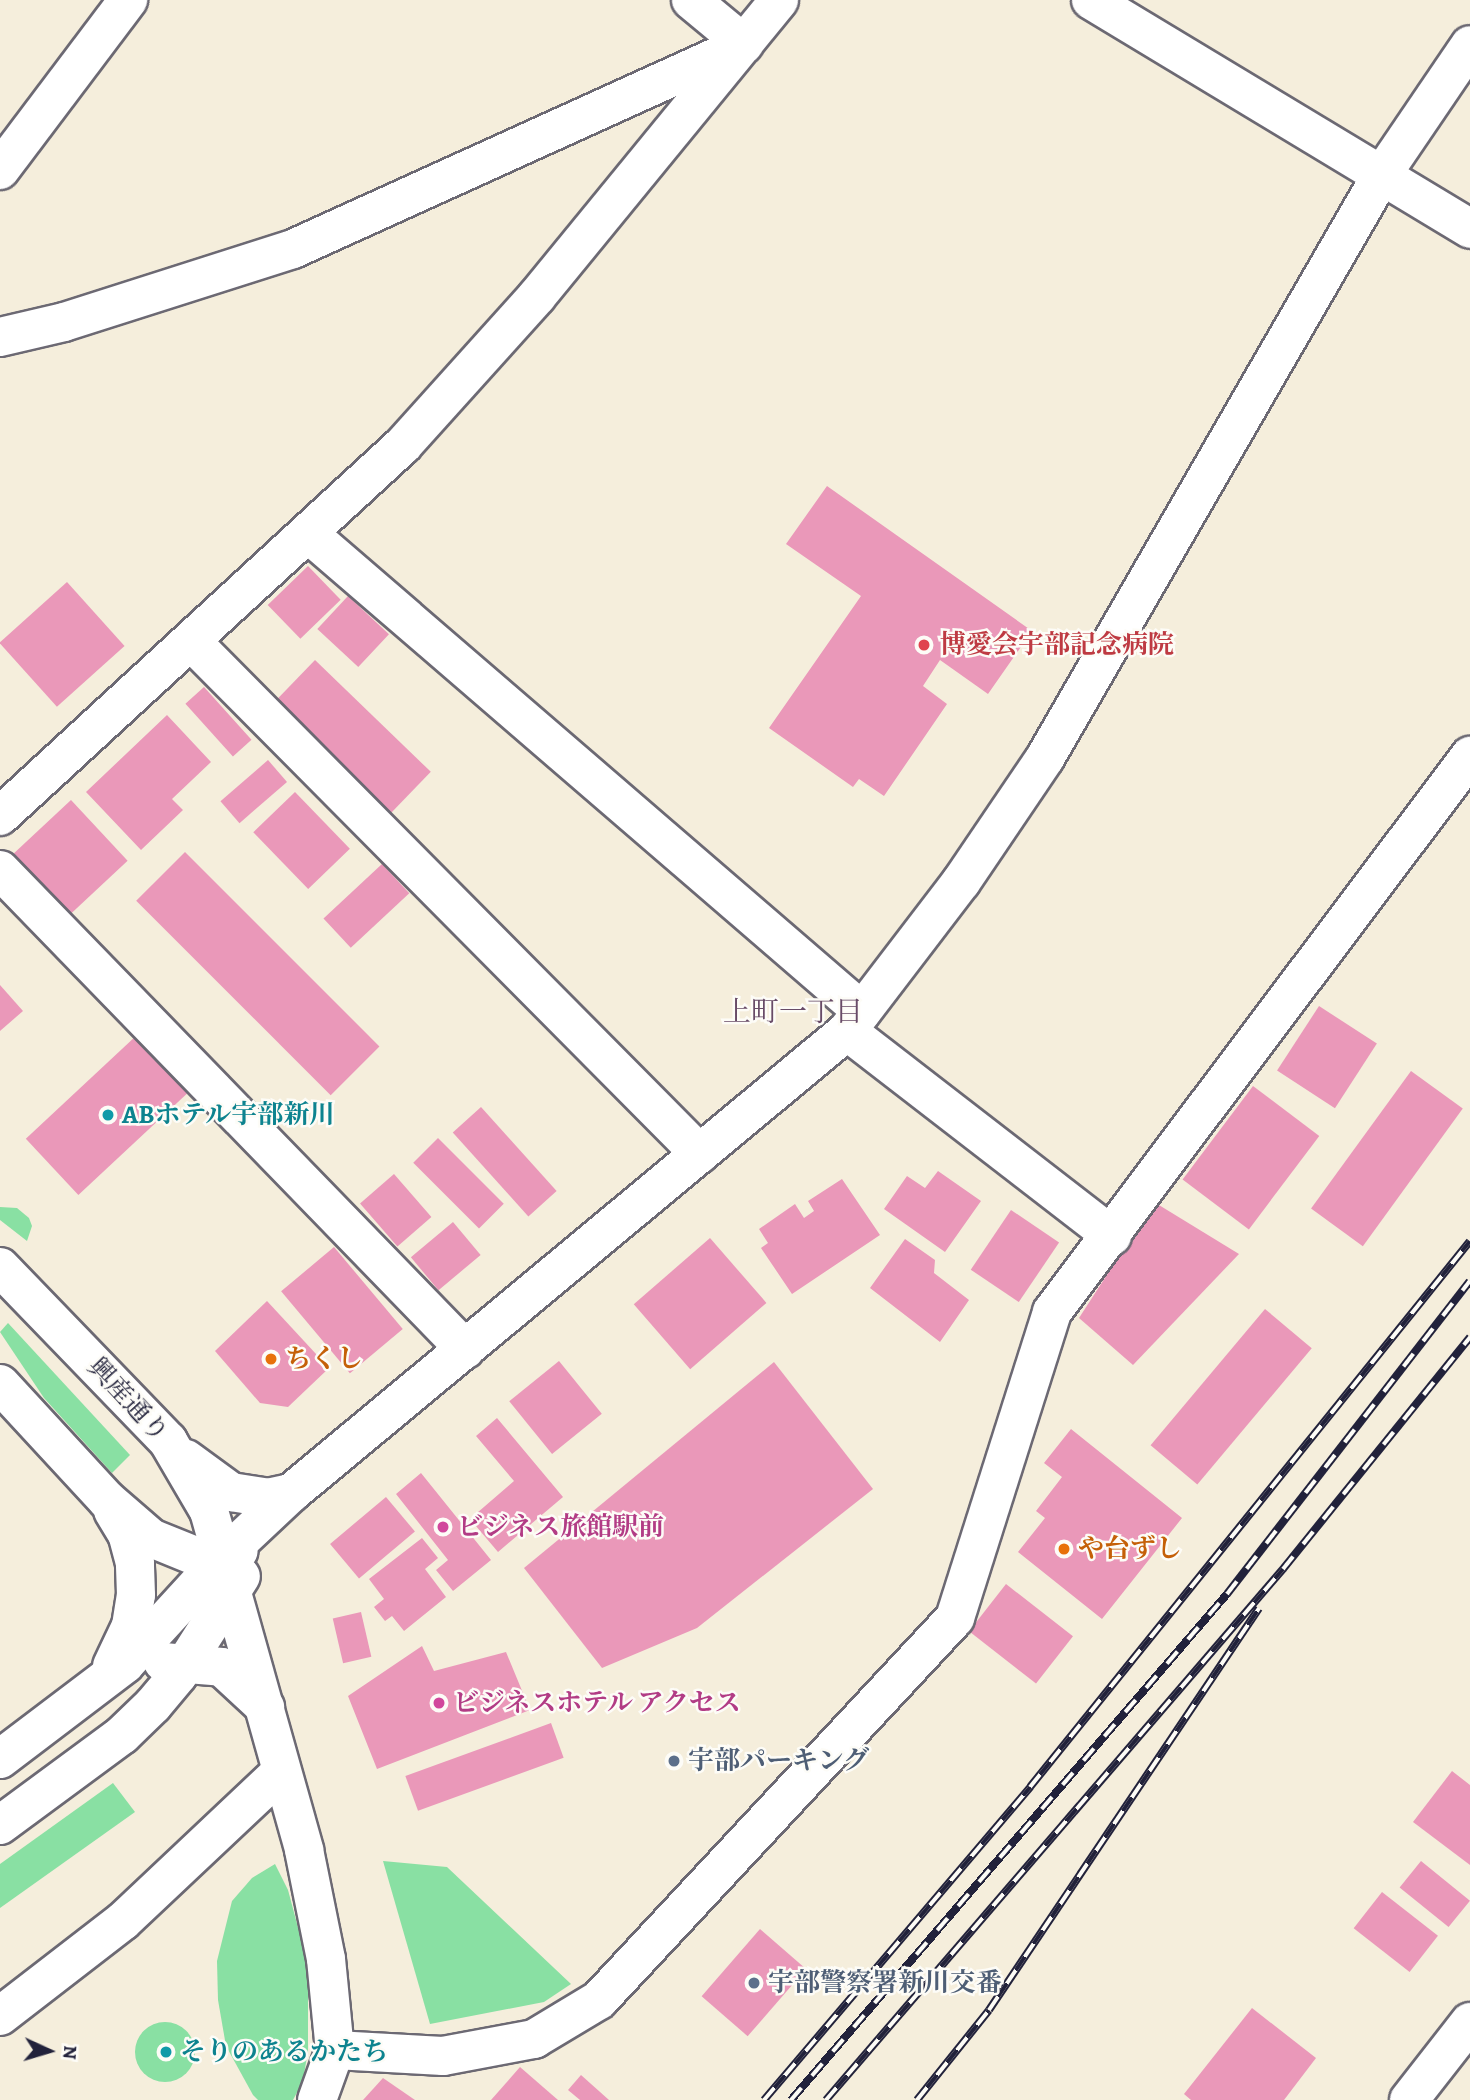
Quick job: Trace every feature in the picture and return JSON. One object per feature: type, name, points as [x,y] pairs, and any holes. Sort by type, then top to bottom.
[{"type":"street","points":[[0,170],[128,0]]},
{"type":"street","points":[[691,0],[744,44]]},
{"type":"street","points":[[0,816],[310,535],[403,445],[537,296],[779,0]]},
{"type":"street","points":[[1091,0],[1470,229]]},
{"type":"street","points":[[0,337],[64,322],[293,248],[744,44]]},
{"type":"street","points":[[0,1825],[122,1735],[153,1705],[187,1661],[228,1573],[291,1493],[700,1154],[855,1021],[961,882],[1045,758],[1381,176],[1470,45]]},
{"type":"street","points":[[310,535],[855,1021],[1112,1236]]},
{"type":"street","points":[[192,642],[700,1154]]},
{"type":"street","points":[[317,2100],[335,2050],[443,2056],[534,2039],[599,2000],[955,1618],[1052,1312],[1112,1236],[1470,757]]},
{"type":"street","points":[[0,870],[465,1349]]},
{"type":"street","name":"興産通り","points":[[0,1267],[168,1441],[209,1511],[304,1850],[326,1959],[335,2050]]},
{"type":"street","points":[[0,1384],[107,1500],[151,1538],[175,1551],[198,1557],[228,1573]]},
{"type":"street","points":[[168,1441],[199,1472],[231,1492],[267,1498],[291,1493]]},
{"type":"street","points":[[0,1759],[94,1690],[228,1573],[262,1537],[291,1493]]},
{"type":"street","points":[[94,1690],[120,1655],[136,1595],[135,1563],[127,1534],[107,1500]]},
{"type":"street","points":[[94,1690],[134,1670],[187,1661],[222,1667],[265,1707]]},
{"type":"street","points":[[0,2016],[123,1921],[281,1772]]},
{"type":"street","points":[[1409,2100],[1470,2022]]},
{"type":"green space","points":[[0,1207],[17,1208],[29,1218],[32,1226],[27,1241],[0,1220]]},
{"type":"green space","points":[[8,1323],[130,1455],[112,1473],[44,1398],[0,1332]]},
{"type":"green space","points":[[113,1783],[135,1812],[0,1908],[0,1864]]},
{"type":"green space","points":[[383,1861],[447,1867],[571,1984],[544,2002],[430,2024]]},
{"type":"green space","points":[[275,1864],[288,1890],[308,1965],[308,2050],[303,2081],[293,2100],[258,2100],[253,2095],[226,2046],[218,2000],[217,1961],[232,1901],[252,1878]]},
{"type":"green space","points":[[159,2022],[171,2022],[190,2035],[195,2052],[193,2064],[182,2077],[171,2082],[159,2082],[140,2069],[135,2058],[135,2046],[148,2027]]},
{"type":"building","name":"博愛会宇部記念病院","points":[[827,486],[1032,631],[988,694],[940,660],[923,686],[947,704],[884,796],[859,779],[853,787],[769,728],[861,596],[786,544]]},
{"type":"building","points":[[308,566],[341,600],[300,639],[268,605]]},
{"type":"building","points":[[67,582],[125,646],[57,707],[0,642]]},
{"type":"building","points":[[348,596],[389,634],[358,667],[317,629]]},
{"type":"building","points":[[315,660],[431,772],[385,819],[269,707]]},
{"type":"building","points":[[204,687],[252,740],[233,756],[185,704]]},
{"type":"building","points":[[167,715],[211,762],[172,799],[183,810],[141,850],[86,792]]},
{"type":"building","points":[[268,760],[287,782],[239,823],[220,801]]},
{"type":"building","points":[[295,792],[350,849],[308,889],[253,832]]},
{"type":"building","points":[[71,800],[128,861],[68,917],[11,856]]},
{"type":"building","points":[[185,852],[379,1046],[331,1095],[136,901]]},
{"type":"building","points":[[382,864],[409,893],[351,948],[323,919]]},
{"type":"building","points":[[0,985],[23,1011],[0,1031]]},
{"type":"building","points":[[1319,1006],[1377,1044],[1335,1108],[1277,1071]]},
{"type":"building","name":"ABホテル宇部新川","points":[[137,1035],[190,1091],[78,1195],[26,1139]]},
{"type":"building","points":[[1411,1071],[1463,1109],[1363,1246],[1311,1209]]},
{"type":"building","points":[[1253,1086],[1319,1136],[1249,1229],[1183,1179]]},
{"type":"building","points":[[481,1107],[557,1191],[528,1216],[453,1132]]},
{"type":"building","points":[[438,1138],[504,1204],[479,1229],[413,1163]]},
{"type":"building","points":[[938,1171],[981,1201],[945,1252],[884,1209],[907,1176],[925,1188]]},
{"type":"building","points":[[394,1174],[431,1217],[397,1247],[360,1204]]},
{"type":"building","points":[[842,1179],[880,1235],[792,1294],[761,1248],[768,1243],[759,1229],[795,1204],[804,1218],[814,1211],[808,1201]]},
{"type":"building","points":[[1154,1202],[1239,1254],[1133,1365],[1079,1318]]},
{"type":"building","points":[[1011,1210],[1059,1242],[1019,1302],[971,1270]]},
{"type":"building","points":[[453,1222],[481,1255],[439,1290],[411,1257]]},
{"type":"building","points":[[710,1238],[766,1303],[690,1369],[634,1304]]},
{"type":"building","points":[[905,1239],[935,1260],[934,1273],[969,1300],[940,1342],[870,1288]]},
{"type":"building","points":[[334,1247],[403,1329],[350,1373],[281,1291]]},
{"type":"building","name":"ちくし","points":[[267,1301],[329,1368],[288,1407],[260,1403],[215,1351]]},
{"type":"building","points":[[1265,1309],[1312,1348],[1197,1485],[1151,1445]]},
{"type":"building","points":[[559,1361],[602,1414],[552,1454],[509,1401]]},
{"type":"building","points":[[774,1362],[873,1489],[697,1628],[602,1668],[524,1568]]},
{"type":"building","points":[[497,1418],[563,1497],[498,1552],[470,1519],[514,1481],[476,1436]]},
{"type":"building","points":[[1071,1429],[1182,1518],[1102,1619],[1018,1552],[1045,1518],[1036,1511],[1062,1477],[1044,1463]]},
{"type":"building","name":"ビジネス旅館駅前","points":[[421,1473],[491,1560],[453,1591],[436,1570],[448,1560],[396,1494]]},
{"type":"building","points":[[386,1497],[415,1531],[359,1578],[330,1544]]},
{"type":"building","points":[[422,1538],[438,1558],[425,1569],[446,1597],[404,1631],[392,1616],[385,1621],[374,1607],[384,1599],[369,1579]]},
{"type":"building","points":[[1006,1584],[1073,1636],[1036,1684],[969,1631]]},
{"type":"building","points":[[361,1612],[371,1657],[343,1663],[333,1619]]},
{"type":"building","name":"ビジネスホテル アクセス","points":[[422,1646],[434,1671],[506,1652],[530,1710],[377,1769],[348,1696]]},
{"type":"building","points":[[551,1723],[564,1758],[418,1811],[405,1776]]},
{"type":"building","points":[[1452,1771],[1470,1785],[1470,1865],[1413,1822]]},
{"type":"building","points":[[1421,1861],[1470,1901],[1449,1927],[1400,1887]]},
{"type":"building","points":[[1382,1892],[1438,1936],[1410,1972],[1354,1928]]},
{"type":"building","name":"宇部警察署新川交番","points":[[760,1929],[806,1969],[748,2036],[702,1996]]},
{"type":"building","points":[[1252,2008],[1316,2058],[1284,2100],[1191,2100],[1184,2094]]},
{"type":"building","points":[[520,2067],[558,2100],[491,2100]]},
{"type":"building","points":[[581,2075],[609,2100],[580,2100],[568,2090]]},
{"type":"building","points":[[383,2078],[415,2100],[363,2100]]},
{"type":"railway","points":[[764,2100],[1030,1787],[1470,1241]]},
{"type":"railway","points":[[791,2100],[1227,1594],[1470,1281]]},
{"type":"railway","points":[[826,2100],[1283,1569],[1470,1337]]},
{"type":"railway","points":[[917,2100],[989,2010],[1259,1608]]},
{"type":"place","name":"博愛会宇部記念病院","points":[[924,645]]},
{"type":"place","name":"ABホテル宇部新川","points":[[108,1115]]},
{"type":"place","name":"ちくし","points":[[271,1359]]},
{"type":"place","name":"ビジネス旅館駅前","points":[[443,1527]]},
{"type":"place","name":"や台ずし","points":[[1064,1549]]},
{"type":"place","name":"ビジネスホテル アクセス","points":[[439,1703]]},
{"type":"place","name":"宇部パーキング","points":[[674,1761]]},
{"type":"place","name":"宇部警察署新川交番","points":[[754,1983]]},
{"type":"place","name":"そりのあるかたち","points":[[166,2052]]},
{"type":"district","name":"上町一丁目","points":[[793,1012]]}]
